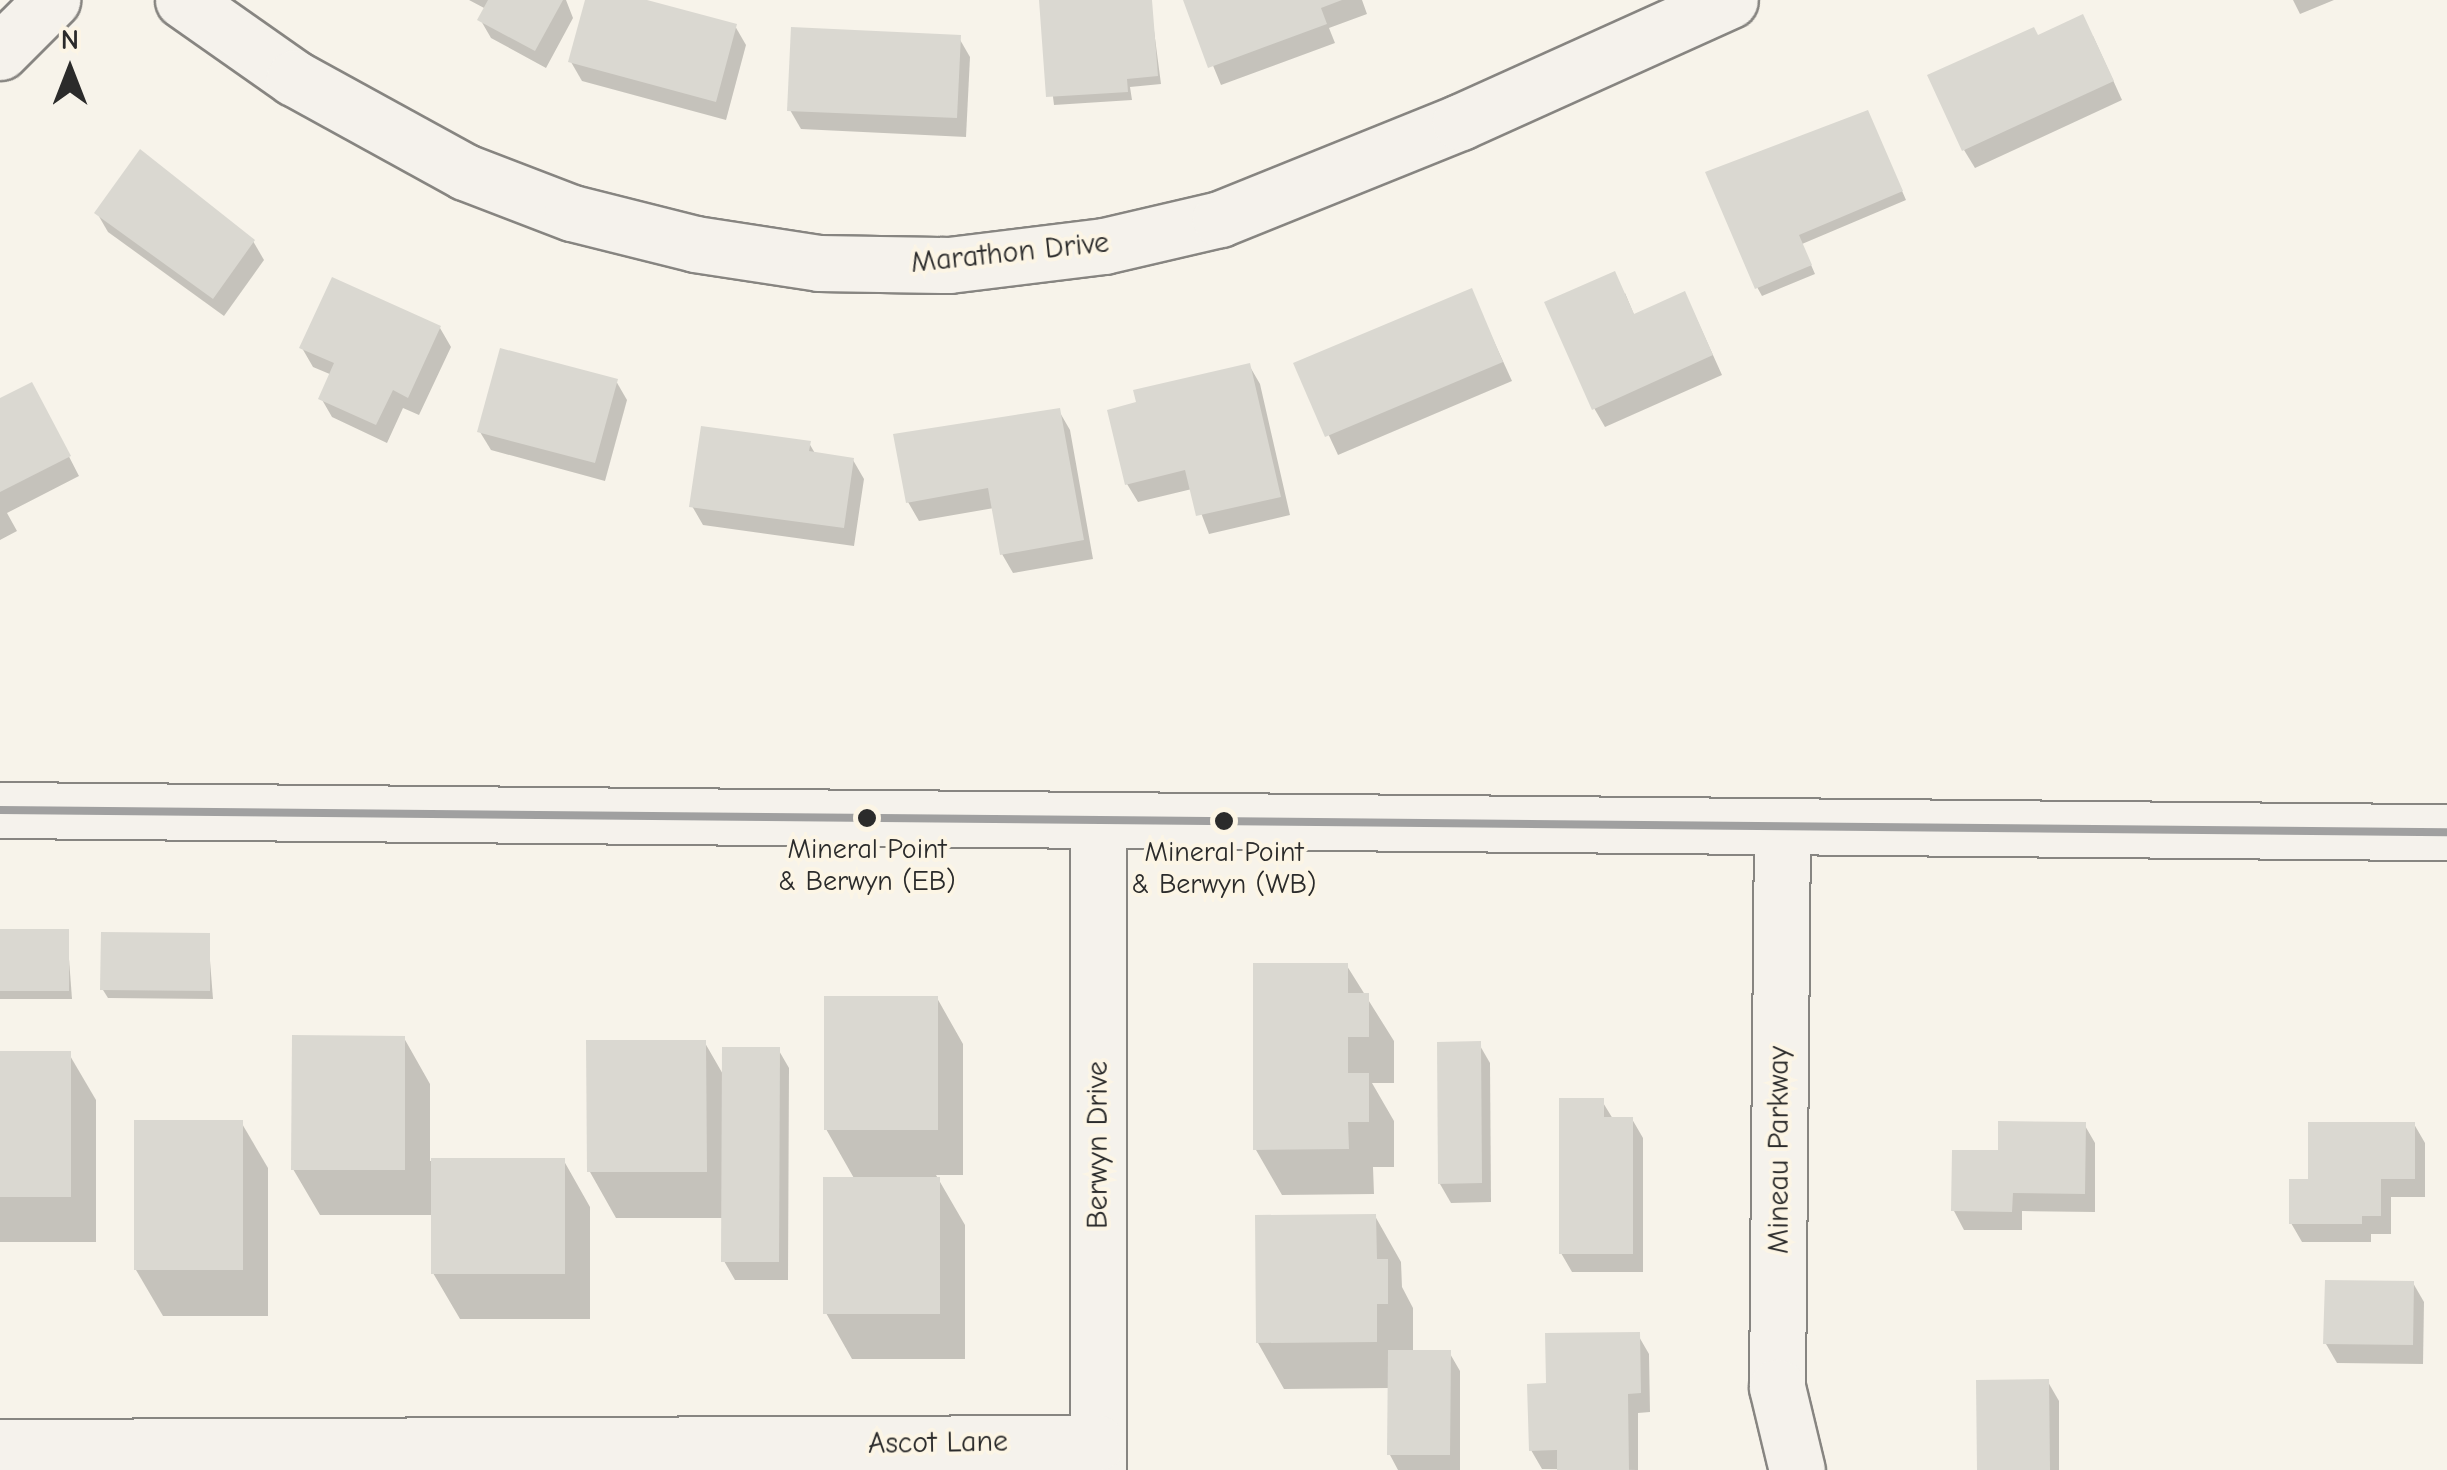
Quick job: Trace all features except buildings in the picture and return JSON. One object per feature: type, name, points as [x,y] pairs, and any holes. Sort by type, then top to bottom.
[{"type":"street","points":[[0,52],[52,0]]},
{"type":"street","name":"Marathon Drive","points":[[183,0],[294,78],[448,163],[572,213],[695,244],[819,263],[949,264],[1104,246],[1220,219],[1460,122],[1730,0]]},
{"type":"street","points":[[0,810],[2447,832]]},
{"type":"street","name":"Berwyn Drive","points":[[1097,1457],[1098,820]]},
{"type":"street","name":"Mineau Parkway","points":[[1782,828],[1778,1387],[1797,1470]]},
{"type":"street","name":"Ascot Lane","points":[[0,1447],[1097,1457]]},
{"type":"transit line","points":[[0,810],[2447,832]]},
{"type":"place","name":"Mineral Point & Berwyn (EB)","points":[[867,818]]},
{"type":"place","name":"Mineral Point & Berwyn (WB)","points":[[1224,821]]}]
